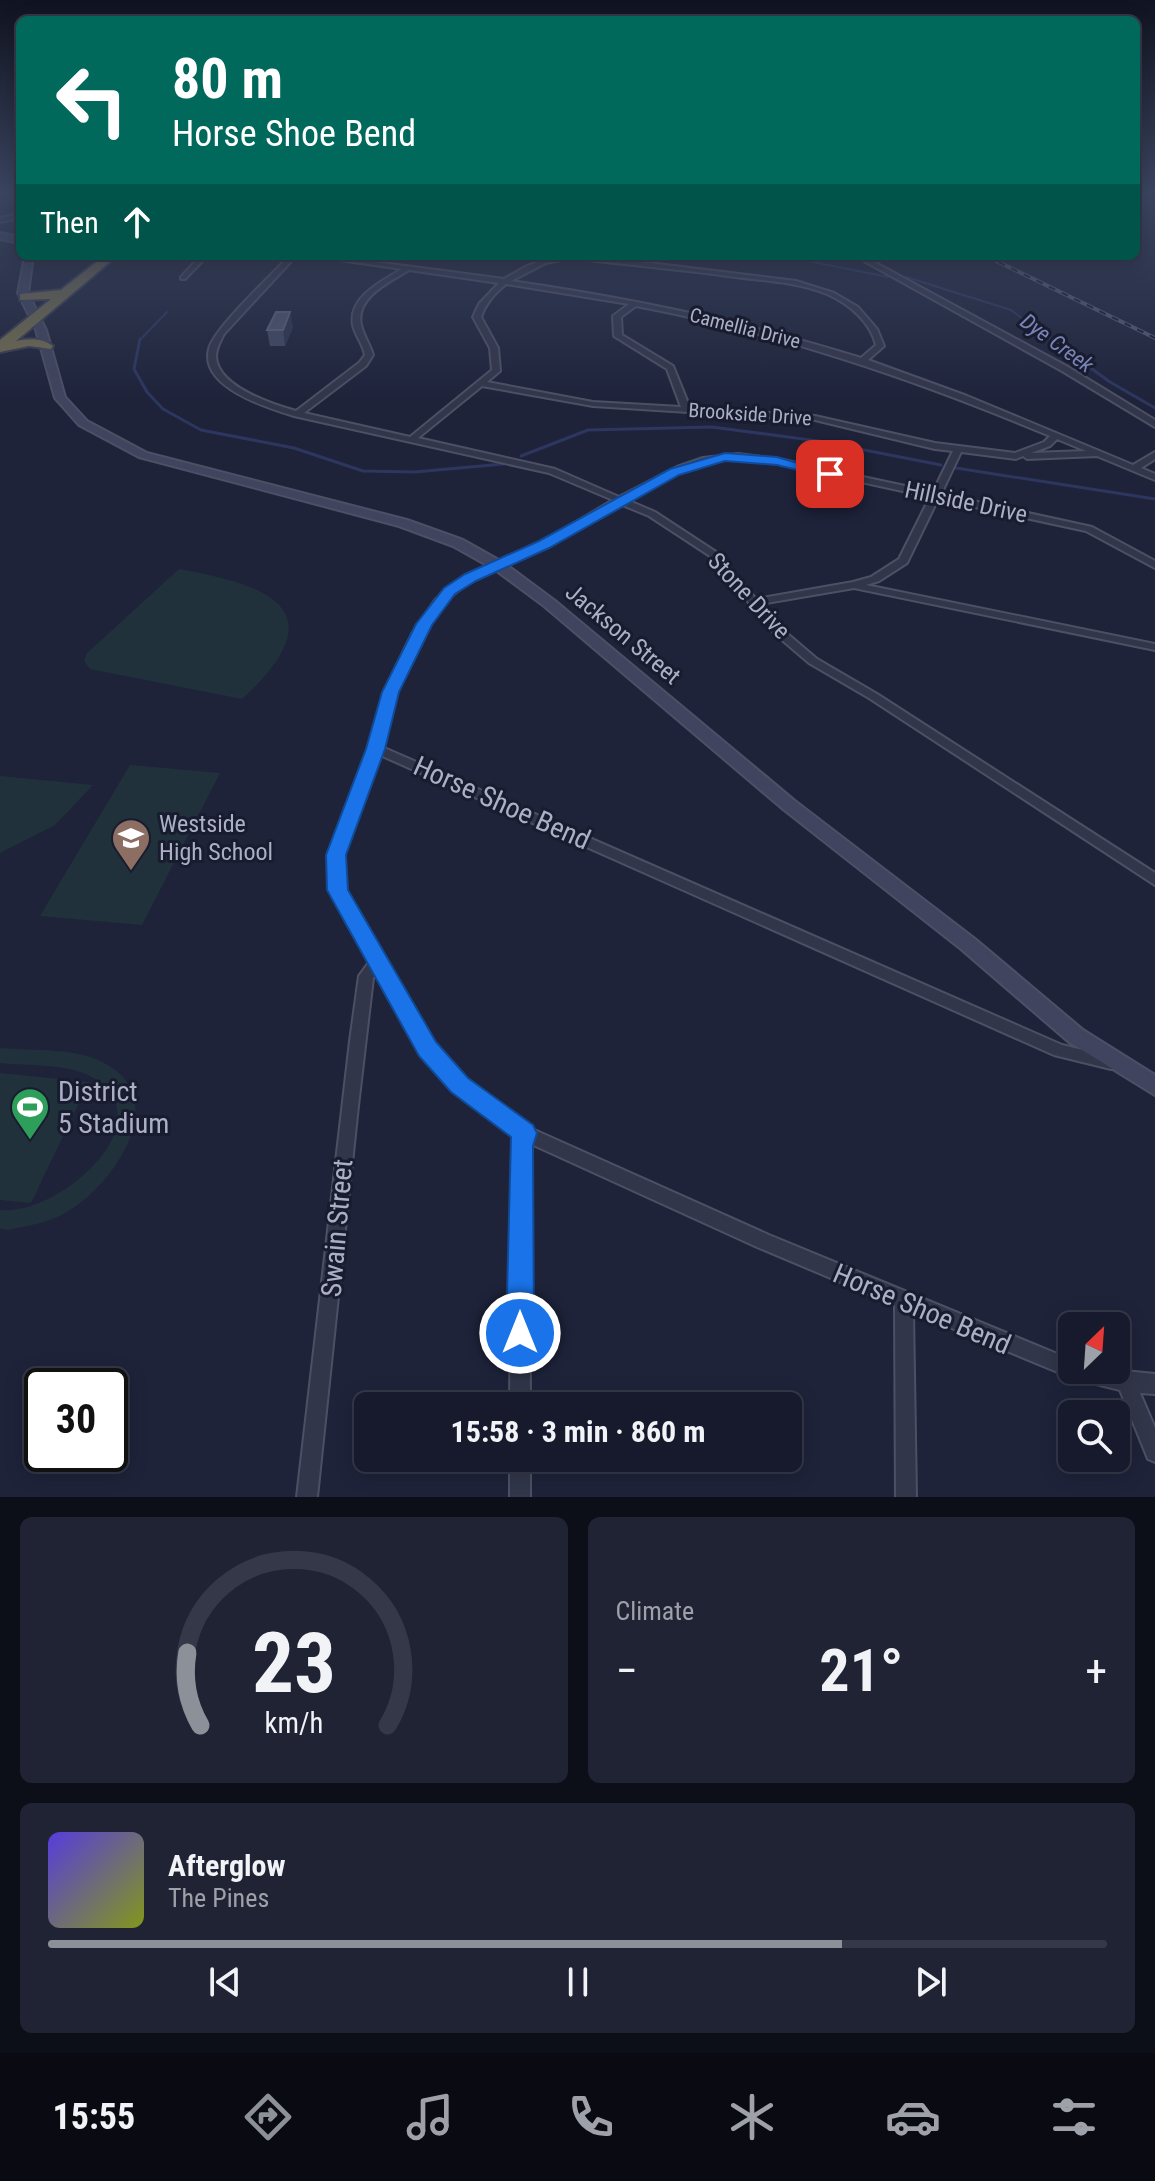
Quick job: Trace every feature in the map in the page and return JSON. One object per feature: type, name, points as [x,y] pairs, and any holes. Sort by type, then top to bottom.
[{"type":"highway","points":[[0,348],[104,262]]},
{"type":"highway","points":[[25,297],[63,294]]},
{"type":"highway","points":[[0,348],[21,342],[46,346]]},
{"type":"street","points":[[25,297],[22,285],[28,262]]},
{"type":"street","points":[[183,278],[198,262]]},
{"type":"street","name":"Stone Drive","points":[[288,262],[221,333],[213,348],[212,361],[231,385],[249,398],[297,414],[552,471],[652,514],[713,554],[779,632],[813,661],[873,696],[1155,880]]},
{"type":"street","name":"Camellia Drive","points":[[356,262],[635,303],[771,333],[863,360],[1155,477]]},
{"type":"street","points":[[413,438],[496,371],[494,348],[477,317],[478,310],[506,282],[538,262]]},
{"type":"street","points":[[619,262],[793,283],[832,294],[858,311],[879,337],[880,346],[863,360]]},
{"type":"street","points":[[869,262],[1077,376],[1155,424]]},
{"type":"street","points":[[297,414],[363,364],[369,355],[357,323],[360,305],[369,294],[407,269]]},
{"type":"street","name":"Jackson Street","points":[[25,297],[46,346],[56,387],[70,411],[83,423],[124,447],[175,465],[403,523],[458,543],[499,566],[549,603],[789,805],[968,944],[1114,1064],[1155,1086]]},
{"type":"street","points":[[635,303],[617,316],[618,336],[670,368],[686,409]]},
{"type":"street","name":"Brookside Drive","points":[[482,384],[593,404],[815,418],[958,450],[1016,456],[1097,452]]},
{"type":"street","points":[[1016,456],[1047,444],[1056,435]]},
{"type":"street","points":[[755,602],[854,585],[875,579],[903,561],[958,450]]},
{"type":"street","points":[[1134,468],[1155,455]]},
{"type":"street","name":"Hillside Drive","points":[[376,749],[390,692],[438,604],[471,577],[499,566],[674,472],[725,457],[777,461],[1089,529],[1155,565]]},
{"type":"street","points":[[854,585],[1155,647]]},
{"type":"street","name":"Horse Shoe Bend","points":[[1058,1364],[904,1301],[524,1133],[460,1085],[427,1049],[337,890],[334,866],[376,749],[1059,1051],[1114,1064]]},
{"type":"street","name":"Swain Street","points":[[307,1497],[331,1299],[347,1114],[366,976],[377,962]]},
{"type":"street","points":[[520,1392],[520,1146],[524,1133]]},
{"type":"street","points":[[904,1301],[906,1497]]},
{"type":"street","name":"Horse Shoe Bend","points":[[1130,1382],[1155,1384]]},
{"type":"street","points":[[1127,1384],[1155,1452]]},
{"type":"street","points":[[520,1472],[520,1497]]},
{"type":"shaded area","points":[[179,569],[241,584],[264,594],[281,607],[288,623],[285,644],[271,669],[242,699],[90,669],[84,661],[87,653]]},
{"type":"shaded area","points":[[130,765],[220,773],[142,925],[40,916]]},
{"type":"shaded area","points":[[0,776],[93,785],[55,825],[0,853]]},
{"type":"shaded area","points":[[0,1048],[56,1051],[97,1059],[126,1081],[135,1101],[134,1122],[127,1144],[100,1185],[65,1213],[37,1224],[7,1230],[0,1228],[0,1210],[24,1208],[50,1198],[75,1182],[97,1162],[112,1140],[118,1117],[112,1096],[92,1077],[59,1067],[0,1063]]},
{"type":"shaded area","name":"District 5 Stadium","points":[[0,1073],[89,1082],[31,1203],[0,1200]]},
{"type":"building","points":[[276,312],[290,312],[283,330],[267,330]]},
{"type":"waterway","name":"Dye Creek","points":[[812,262],[888,277]]},
{"type":"waterway","name":"Dye Creek","points":[[906,277],[1011,310],[1053,341]]},
{"type":"waterway","points":[[140,340],[167,312]]},
{"type":"waterway","name":"Dye Creek","points":[[1051,339],[1110,382],[1155,408]]},
{"type":"waterway","points":[[140,340],[134,369],[147,392],[163,409],[201,430],[294,448],[363,471],[415,472],[503,464]]},
{"type":"waterway","points":[[521,456],[588,430],[712,427],[818,441],[941,465]]},
{"type":"waterway","points":[[956,468],[1155,499]]},
{"type":"railway","points":[[998,262],[1155,338]]},
{"type":"place","name":"Westside High School","points":[[131,872]]},
{"type":"place","name":"District 5 Stadium","points":[[30,1141]]},
{"type":"route","points":[[520,1333],[520,1146],[524,1133],[460,1085],[427,1049],[337,890],[336,855],[376,749],[390,692],[424,624],[450,591],[471,577],[544,545],[674,472],[725,457],[777,461],[830,474]]}]
